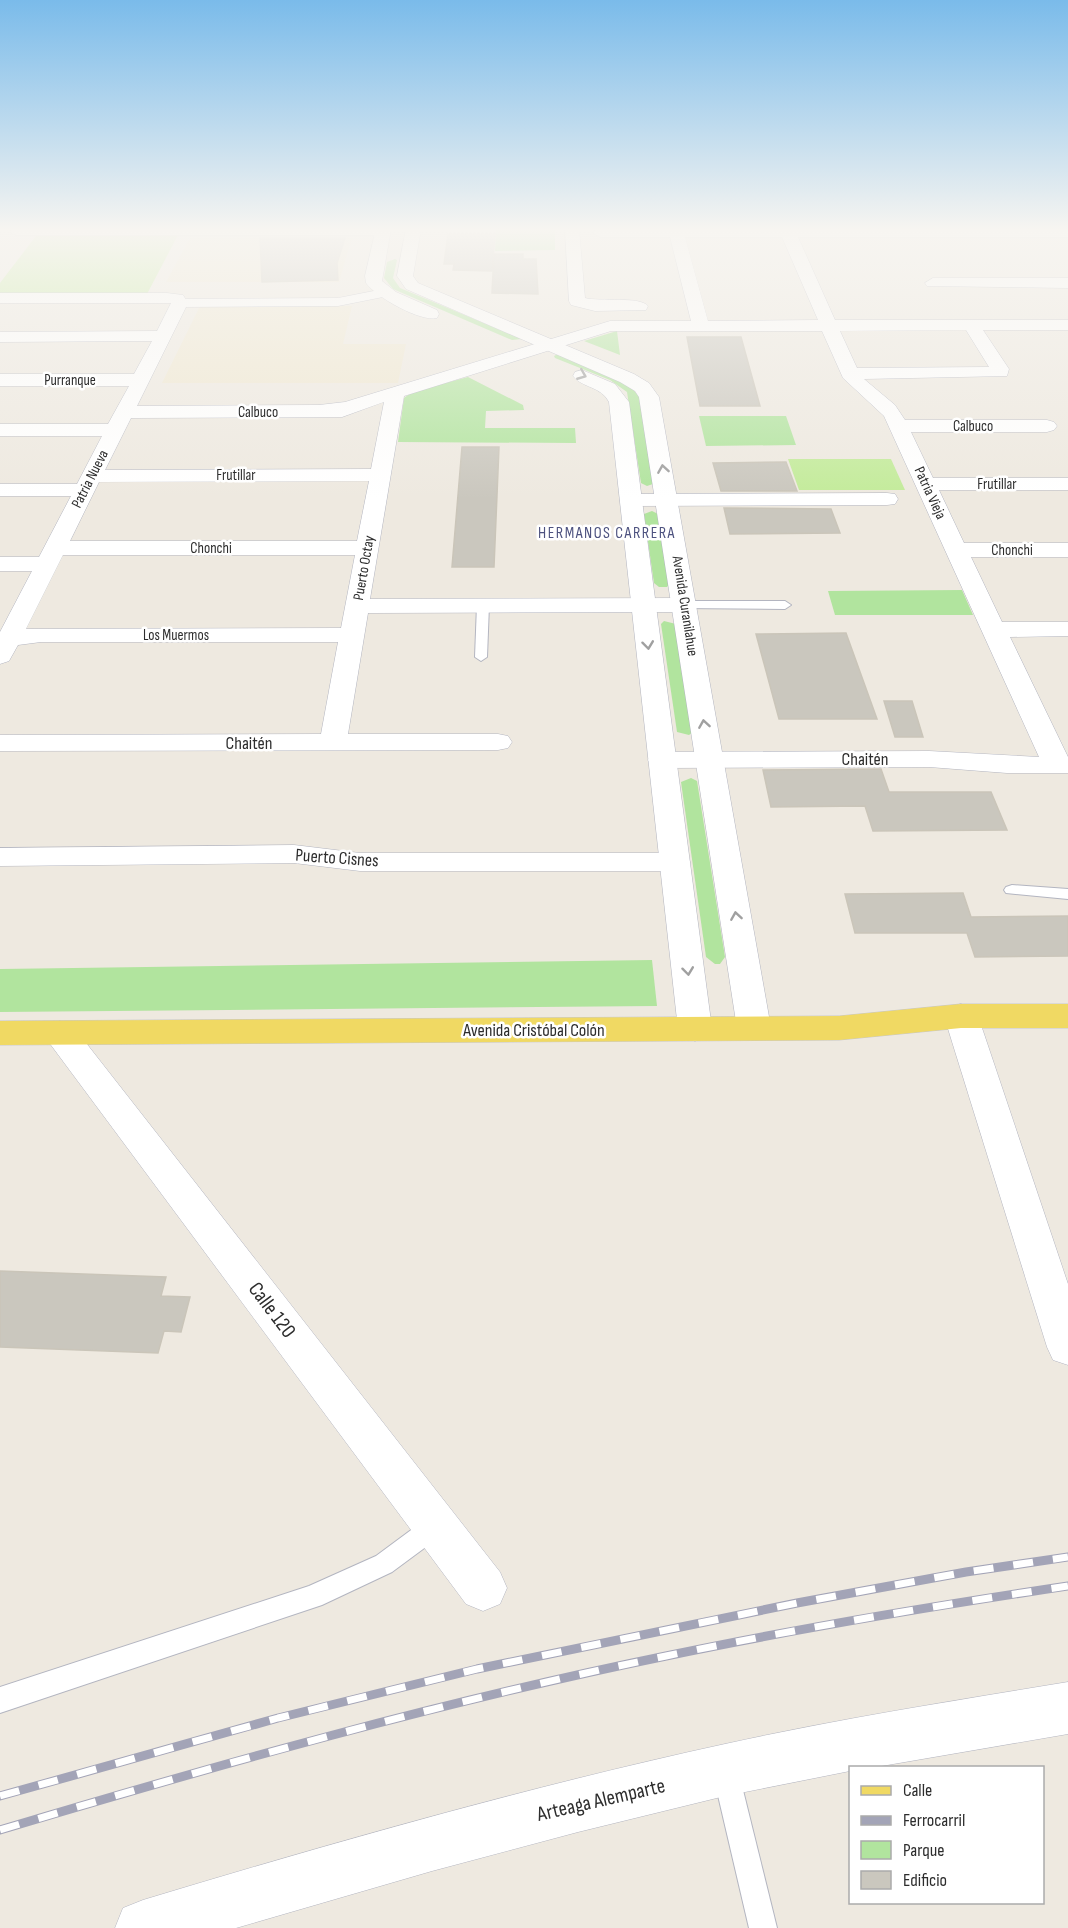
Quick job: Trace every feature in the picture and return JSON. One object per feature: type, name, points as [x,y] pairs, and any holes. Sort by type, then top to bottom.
[{"type":"main road","name":"Avenida Cristóbal Colón","points":[[0,1033],[839,1028],[961,1016],[1068,1016]]},
{"type":"street","name":"Patria Nueva","points":[[3,645],[172,319]]},
{"type":"street","name":"Avenida Curanilahue","points":[[490,319],[627,378],[646,392],[651,402],[754,1028]]},
{"type":"street","points":[[393,402],[525,352],[638,319]]},
{"type":"street","points":[[677,319],[700,325],[828,325],[905,319]]},
{"type":"street","points":[[698,319],[700,325]]},
{"type":"street","name":"Patria Vieja","points":[[825,319],[850,374],[857,383],[883,402],[898,426],[994,630],[1063,765]]},
{"type":"street","points":[[850,374],[999,372],[1000,369],[959,319]]},
{"type":"street","points":[[1001,319],[1068,325]]},
{"type":"street","points":[[0,337],[163,336]]},
{"type":"street","points":[[497,341],[599,383],[618,398],[695,1029]]},
{"type":"street","name":"Purranque","points":[[0,380],[141,380]]},
{"type":"street","name":"Calbuco","points":[[0,430],[120,421],[319,411],[393,402]]},
{"type":"street","name":"Puerto Octay","points":[[333,743],[393,402]]},
{"type":"street","name":"Calbuco","points":[[898,426],[1047,426]]},
{"type":"street","name":"Frutillar","points":[[0,490],[88,483],[381,475]]},
{"type":"street","name":"Frutillar","points":[[926,484],[1068,484]]},
{"type":"street","points":[[631,500],[887,499]]},
{"type":"street","name":"Chonchi","points":[[0,564],[51,556],[368,548]]},
{"type":"street","name":"Chonchi","points":[[956,550],[1068,550]]},
{"type":"street","points":[[357,606],[685,605]]},
{"type":"street","points":[[994,630],[1068,629]]},
{"type":"street","name":"Los Muermos","points":[[3,645],[40,635],[352,634]]},
{"type":"street","name":"Chaitén","points":[[0,743],[498,742]]},
{"type":"street","name":"Chaitén","points":[[662,760],[938,759],[1007,765],[1063,765]]},
{"type":"street","name":"Puerto Cisnes","points":[[0,857],[294,854],[360,862],[675,861]]},
{"type":"street","points":[[961,1016],[1068,1347]]},
{"type":"street","name":"Calle 120","points":[[60,1033],[483,1588]]},
{"type":"street","name":"Arteaga Alemparte","points":[[143,1928],[463,1834],[726,1770],[908,1735],[1068,1708]]},
{"type":"lane","points":[[481,657],[483,605]]},
{"type":"lane","points":[[685,605],[785,605]]},
{"type":"lane","points":[[1011,890],[1068,894]]},
{"type":"lane","points":[[0,1700],[314,1597],[384,1564],[436,1526]]},
{"type":"lane","points":[[726,1770],[763,1928]]},
{"type":"shaded area","points":[[194,319],[349,319],[343,344],[406,344],[398,383],[162,383]]},
{"type":"green space","points":[[463,319],[474,319],[522,339],[512,340]]},
{"type":"green space","points":[[617,331],[620,355],[584,341]]},
{"type":"green space","points":[[558,354],[614,377],[633,389],[639,397],[653,484],[647,486],[641,483],[627,392],[610,380],[555,358],[554,356]]},
{"type":"green space","points":[[468,377],[523,405],[524,410],[486,411],[485,428],[575,428],[576,443],[398,442],[404,398],[412,392]]},
{"type":"green space","points":[[699,416],[786,416],[796,445],[706,446]]},
{"type":"green space","points":[[788,459],[891,459],[905,490],[799,490]]},
{"type":"green space","points":[[652,511],[660,515],[670,583],[667,587],[659,587],[654,583],[644,514]]},
{"type":"green space","points":[[962,590],[973,615],[835,615],[828,591]]},
{"type":"green space","points":[[664,621],[676,624],[694,731],[689,735],[677,732],[661,624]]},
{"type":"green space","points":[[691,778],[697,781],[725,957],[720,964],[715,964],[706,957],[681,782]]},
{"type":"green space","points":[[652,960],[657,1006],[0,1012],[0,969]]},
{"type":"building","points":[[687,337],[741,337],[760,406],[700,406]]},
{"type":"building","points":[[462,447],[499,447],[494,567],[452,567]]},
{"type":"building","points":[[786,462],[797,491],[721,491],[713,463]]},
{"type":"building","points":[[724,508],[831,509],[840,533],[730,534]]},
{"type":"building","points":[[846,633],[877,719],[779,719],[756,634]]},
{"type":"building","points":[[884,701],[912,701],[923,737],[895,737]]},
{"type":"building","points":[[881,769],[889,792],[991,792],[1007,830],[873,831],[865,806],[771,807],[763,770]]},
{"type":"building","points":[[963,893],[971,917],[1068,916],[1068,956],[975,957],[967,933],[855,933],[845,894]]},
{"type":"building","points":[[0,1271],[166,1277],[161,1296],[190,1297],[181,1332],[164,1331],[158,1353],[0,1347]]},
{"type":"railway","points":[[0,1796],[278,1718],[477,1669],[797,1603],[966,1572],[1068,1557]]},
{"type":"railway","points":[[0,1830],[165,1781],[498,1693],[816,1627],[1068,1586]]},
{"type":"district","name":"HERMANOS CARRERA","points":[[607,533]]}]
